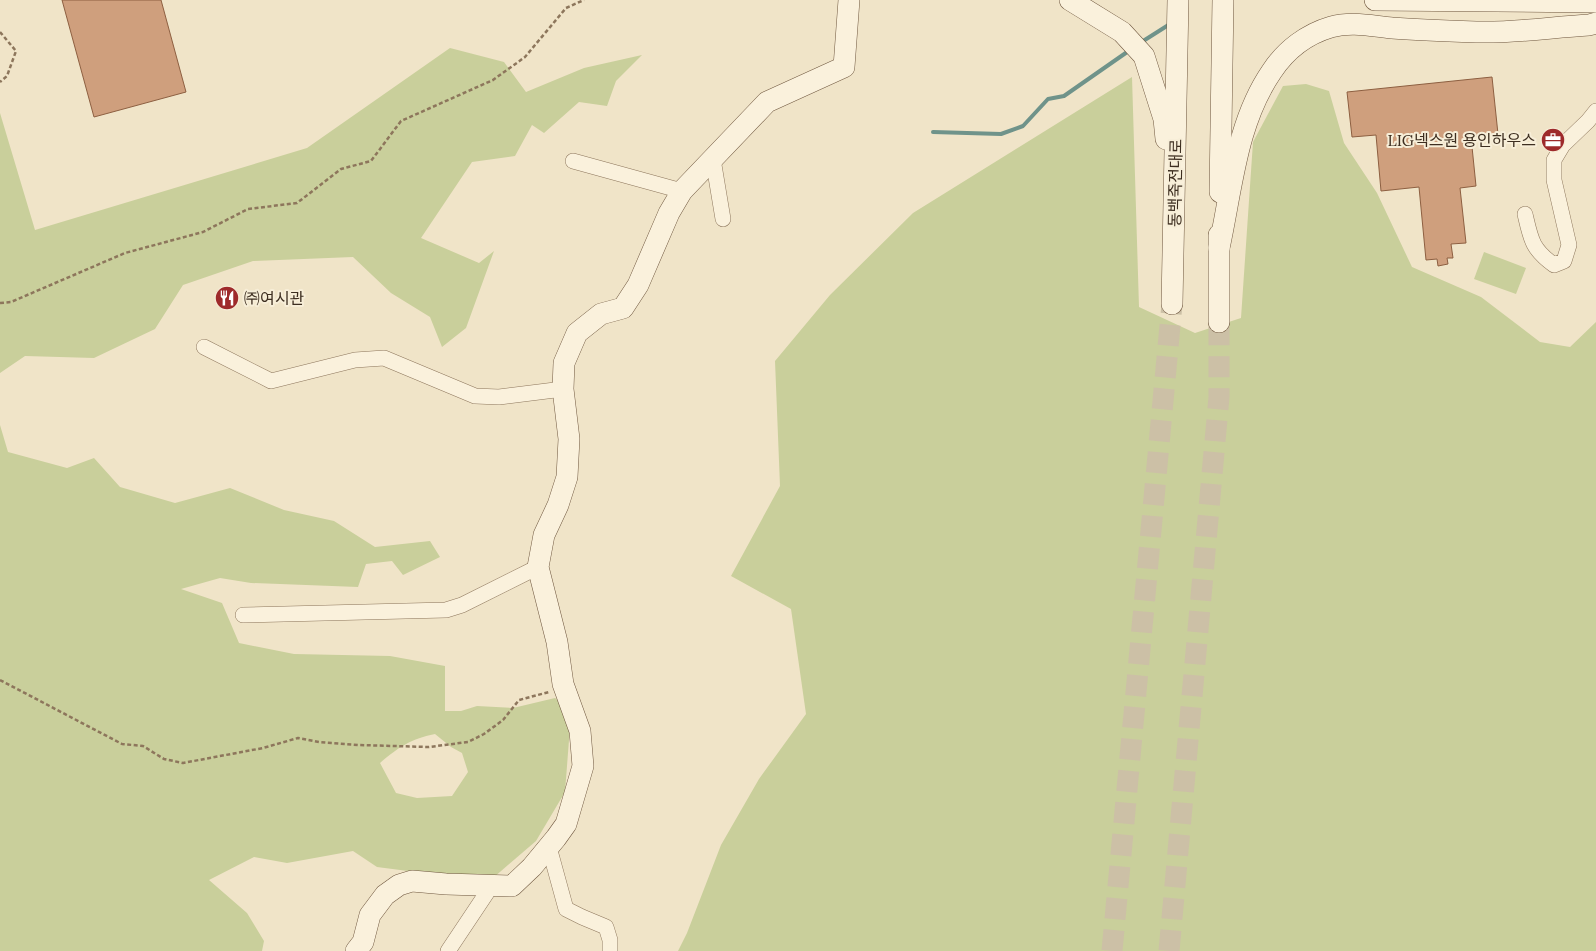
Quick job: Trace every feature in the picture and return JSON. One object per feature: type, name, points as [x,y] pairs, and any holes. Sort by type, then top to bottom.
[{"type":"street","points":[[356,951],[363,942],[370,915],[385,895],[399,885],[412,880],[446,884],[512,886],[549,847],[566,824],[583,766],[580,731],[565,688],[557,642],[538,567],[544,535],[558,505],[567,476],[569,439],[563,389],[564,363],[576,333],[601,314],[623,308],[638,285],[669,213],[682,191],[767,102],[844,67],[849,0]]},
{"type":"street","points":[[1070,0],[1122,32],[1144,56],[1164,119],[1167,163],[1174,207]]},
{"type":"street","name":"동백죽전대로","points":[[1172,304],[1178,0]]},
{"type":"street","points":[[1219,322],[1223,0]]},
{"type":"street","points":[[1375,0],[1596,2]]},
{"type":"street","points":[[1219,248],[1235,160],[1258,96],[1271,72],[1286,53],[1305,38],[1331,27],[1356,23],[1391,28],[1481,32],[1596,23]]},
{"type":"street","points":[[1525,214],[1532,242],[1544,258],[1554,265],[1564,261],[1569,245],[1554,180],[1554,160],[1563,145],[1596,111]]},
{"type":"street","points":[[713,159],[723,219]]},
{"type":"street","points":[[574,161],[682,191]]},
{"type":"street","points":[[204,347],[271,381],[355,360],[384,358],[475,396],[499,397],[563,389]]},
{"type":"street","points":[[243,615],[446,610],[462,605],[538,567]]},
{"type":"street","points":[[549,847],[566,908],[606,927],[610,940],[610,951]]},
{"type":"street","points":[[448,951],[492,885]]},
{"type":"path","points":[[0,303],[10,302],[125,253],[202,232],[248,209],[297,203],[341,169],[370,161],[401,121],[493,80],[525,57],[566,8],[584,0]]},
{"type":"path","points":[[0,32],[16,51],[7,76],[0,82]]},
{"type":"path","points":[[0,680],[122,744],[143,746],[164,758],[183,763],[263,748],[298,738],[318,742],[429,748],[468,742],[484,734],[503,720],[519,700],[565,688]]},
{"type":"green space","points":[[450,48],[504,62],[526,92],[584,68],[642,55],[616,81],[607,106],[579,102],[544,133],[532,125],[515,156],[472,162],[421,238],[479,263],[494,251],[466,328],[442,347],[430,317],[391,293],[353,257],[253,261],[183,285],[155,329],[94,358],[25,356],[0,373],[0,113],[35,230],[307,148]]},
{"type":"green space","points":[[1132,77],[1139,307],[1195,333],[1241,318],[1253,142],[1283,86],[1306,84],[1329,91],[1344,143],[1377,193],[1412,267],[1481,297],[1540,342],[1570,347],[1596,322],[1596,951],[678,951],[687,933],[721,845],[759,779],[806,714],[791,609],[731,576],[780,486],[775,361],[830,295],[913,213]]},
{"type":"green space","points":[[1484,252],[1526,268],[1516,294],[1474,279]]},
{"type":"green space","points":[[0,425],[8,452],[67,468],[94,458],[120,487],[175,503],[230,488],[284,510],[334,521],[375,547],[430,541],[440,557],[403,575],[392,561],[366,564],[358,587],[251,583],[220,578],[181,589],[222,603],[239,643],[294,654],[390,656],[445,666],[445,711],[461,711],[477,706],[513,708],[555,698],[564,705],[570,727],[565,792],[536,841],[493,878],[462,878],[377,867],[353,851],[287,863],[254,857],[209,880],[247,913],[264,941],[262,951],[0,951]],"holes":[[[435,734],[462,753],[468,772],[452,796],[417,798],[396,793],[380,763],[405,744]]]},
{"type":"building","points":[[62,0],[161,0],[186,92],[94,117]]},
{"type":"building","points":[[1492,77],[1498,134],[1471,137],[1476,186],[1460,188],[1466,243],[1451,244],[1453,258],[1447,258],[1448,264],[1438,266],[1437,259],[1426,260],[1419,187],[1381,191],[1376,135],[1352,137],[1347,92]]},
{"type":"waterway","points":[[1140,43],[1170,24]]},
{"type":"waterway","points":[[933,132],[1001,134],[1023,126],[1048,99],[1064,96],[1130,50]]},
{"type":"tunnel","points":[[1112,951],[1172,304]]},
{"type":"tunnel","points":[[1169,951],[1219,397],[1219,322]]},
{"type":"place","name":"LIG넥스원 용인하우스","points":[[1553,140]]},
{"type":"place","name":"㈜여시관","points":[[227,298]]}]
